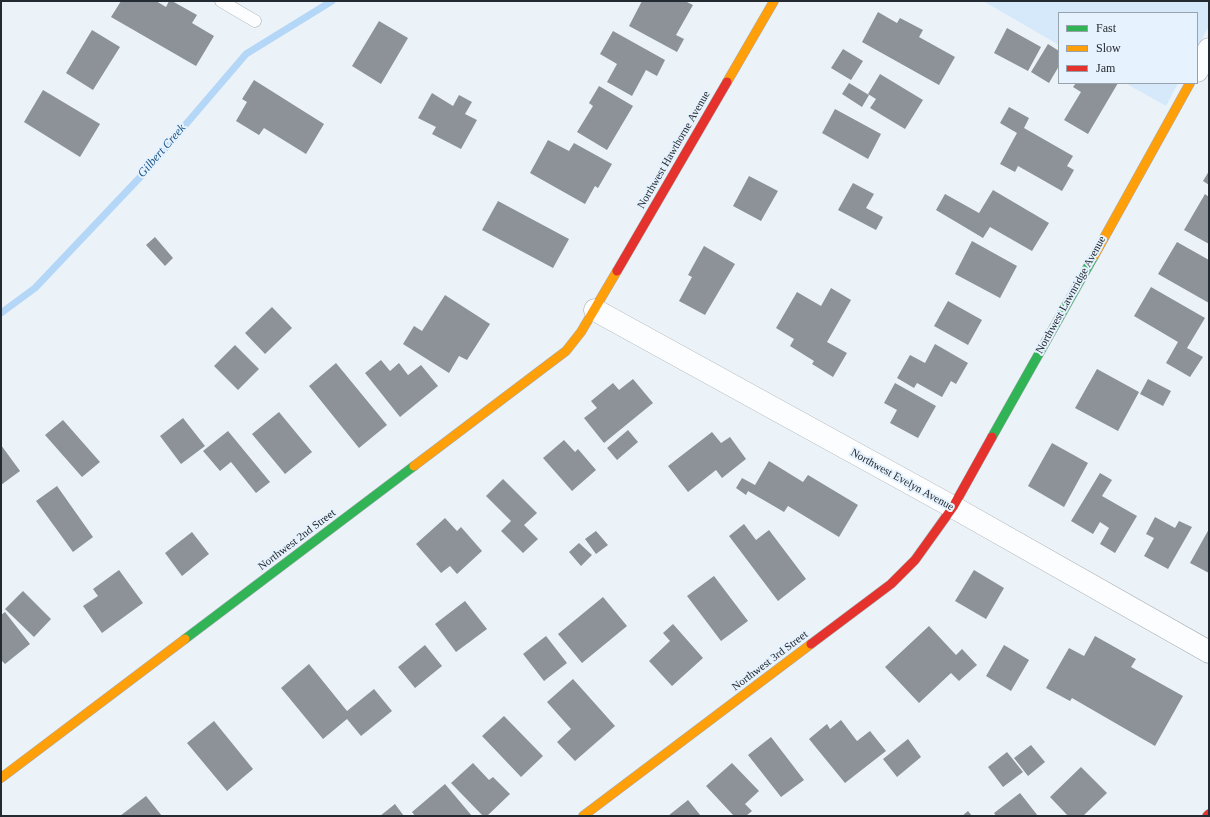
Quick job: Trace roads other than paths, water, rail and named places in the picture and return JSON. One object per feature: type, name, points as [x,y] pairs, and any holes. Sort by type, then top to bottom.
[{"type":"street","name":"Northwest Hawthorne Avenue","points":[[595,310],[774,1]]},
{"type":"street","points":[[1198,69],[1209,49]]},
{"type":"street","name":"Northwest Lawnridge Avenue","points":[[953,508],[1189,84]]},
{"type":"street","name":"Northwest Evelyn Avenue","points":[[595,310],[953,508],[1209,652]]},
{"type":"street","name":"Northwest 2nd Street","points":[[1,778],[566,351],[581,332],[595,310]]},
{"type":"street","name":"Northwest 3rd Street","points":[[583,816],[891,584],[915,560],[953,508]]},
{"type":"lane","points":[[221,1],[255,21]]},
{"type":"waterway","name":"Gilbert Creek","points":[[1,313],[35,288],[145,172],[246,54],[332,1]]}]
